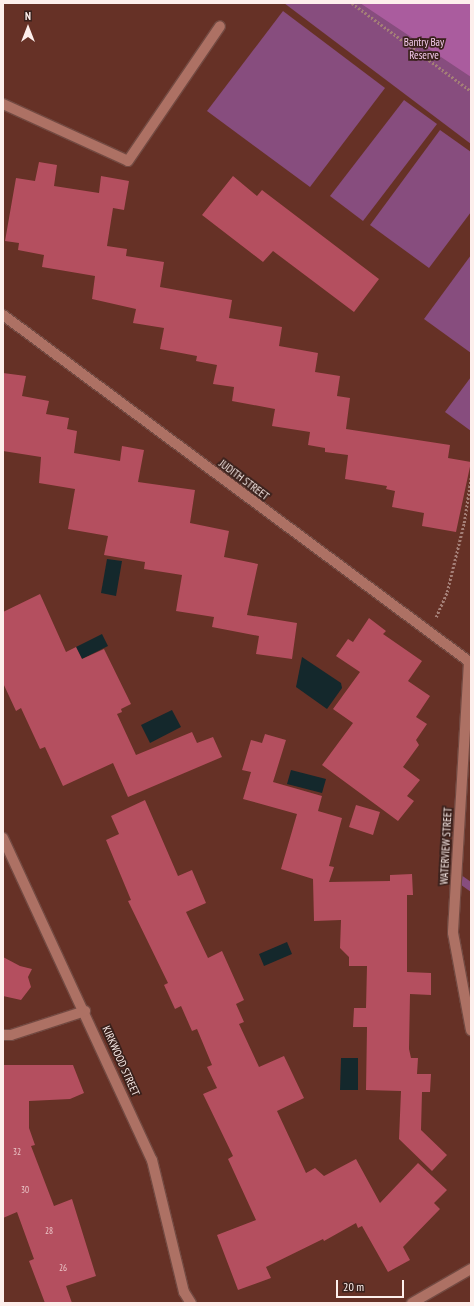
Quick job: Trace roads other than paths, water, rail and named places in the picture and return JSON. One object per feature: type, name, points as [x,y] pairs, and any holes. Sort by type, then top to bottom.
[{"type":"street","points":[[3,104],[128,161],[220,26]]},
{"type":"street","name":"JUDITH STREET","points":[[3,315],[470,662]]},
{"type":"street","name":"WATERVIEW STREET","points":[[470,662],[453,933],[471,1030]]},
{"type":"street","name":"KIRKWOOD STREET","points":[[3,838],[85,1011],[152,1160],[184,1292],[191,1303]]},
{"type":"street","points":[[3,1035],[11,1035],[85,1011]]},
{"type":"street","points":[[412,1303],[471,1269]]},
{"type":"water","points":[[107,559],[122,561],[116,596],[101,593]]},
{"type":"water","points":[[102,634],[108,646],[82,659],[76,647]]},
{"type":"water","points":[[302,657],[341,683],[342,688],[327,709],[296,687]]},
{"type":"water","points":[[172,710],[181,727],[150,743],[141,725]]},
{"type":"water","points":[[291,770],[326,779],[322,793],[287,784]]},
{"type":"water","points":[[287,942],[292,954],[264,966],[259,954]]},
{"type":"water","points":[[341,1058],[358,1058],[358,1090],[340,1090]]},
{"type":"park label","name":"Bantry Bay Reserve","points":[[424,49]]}]
